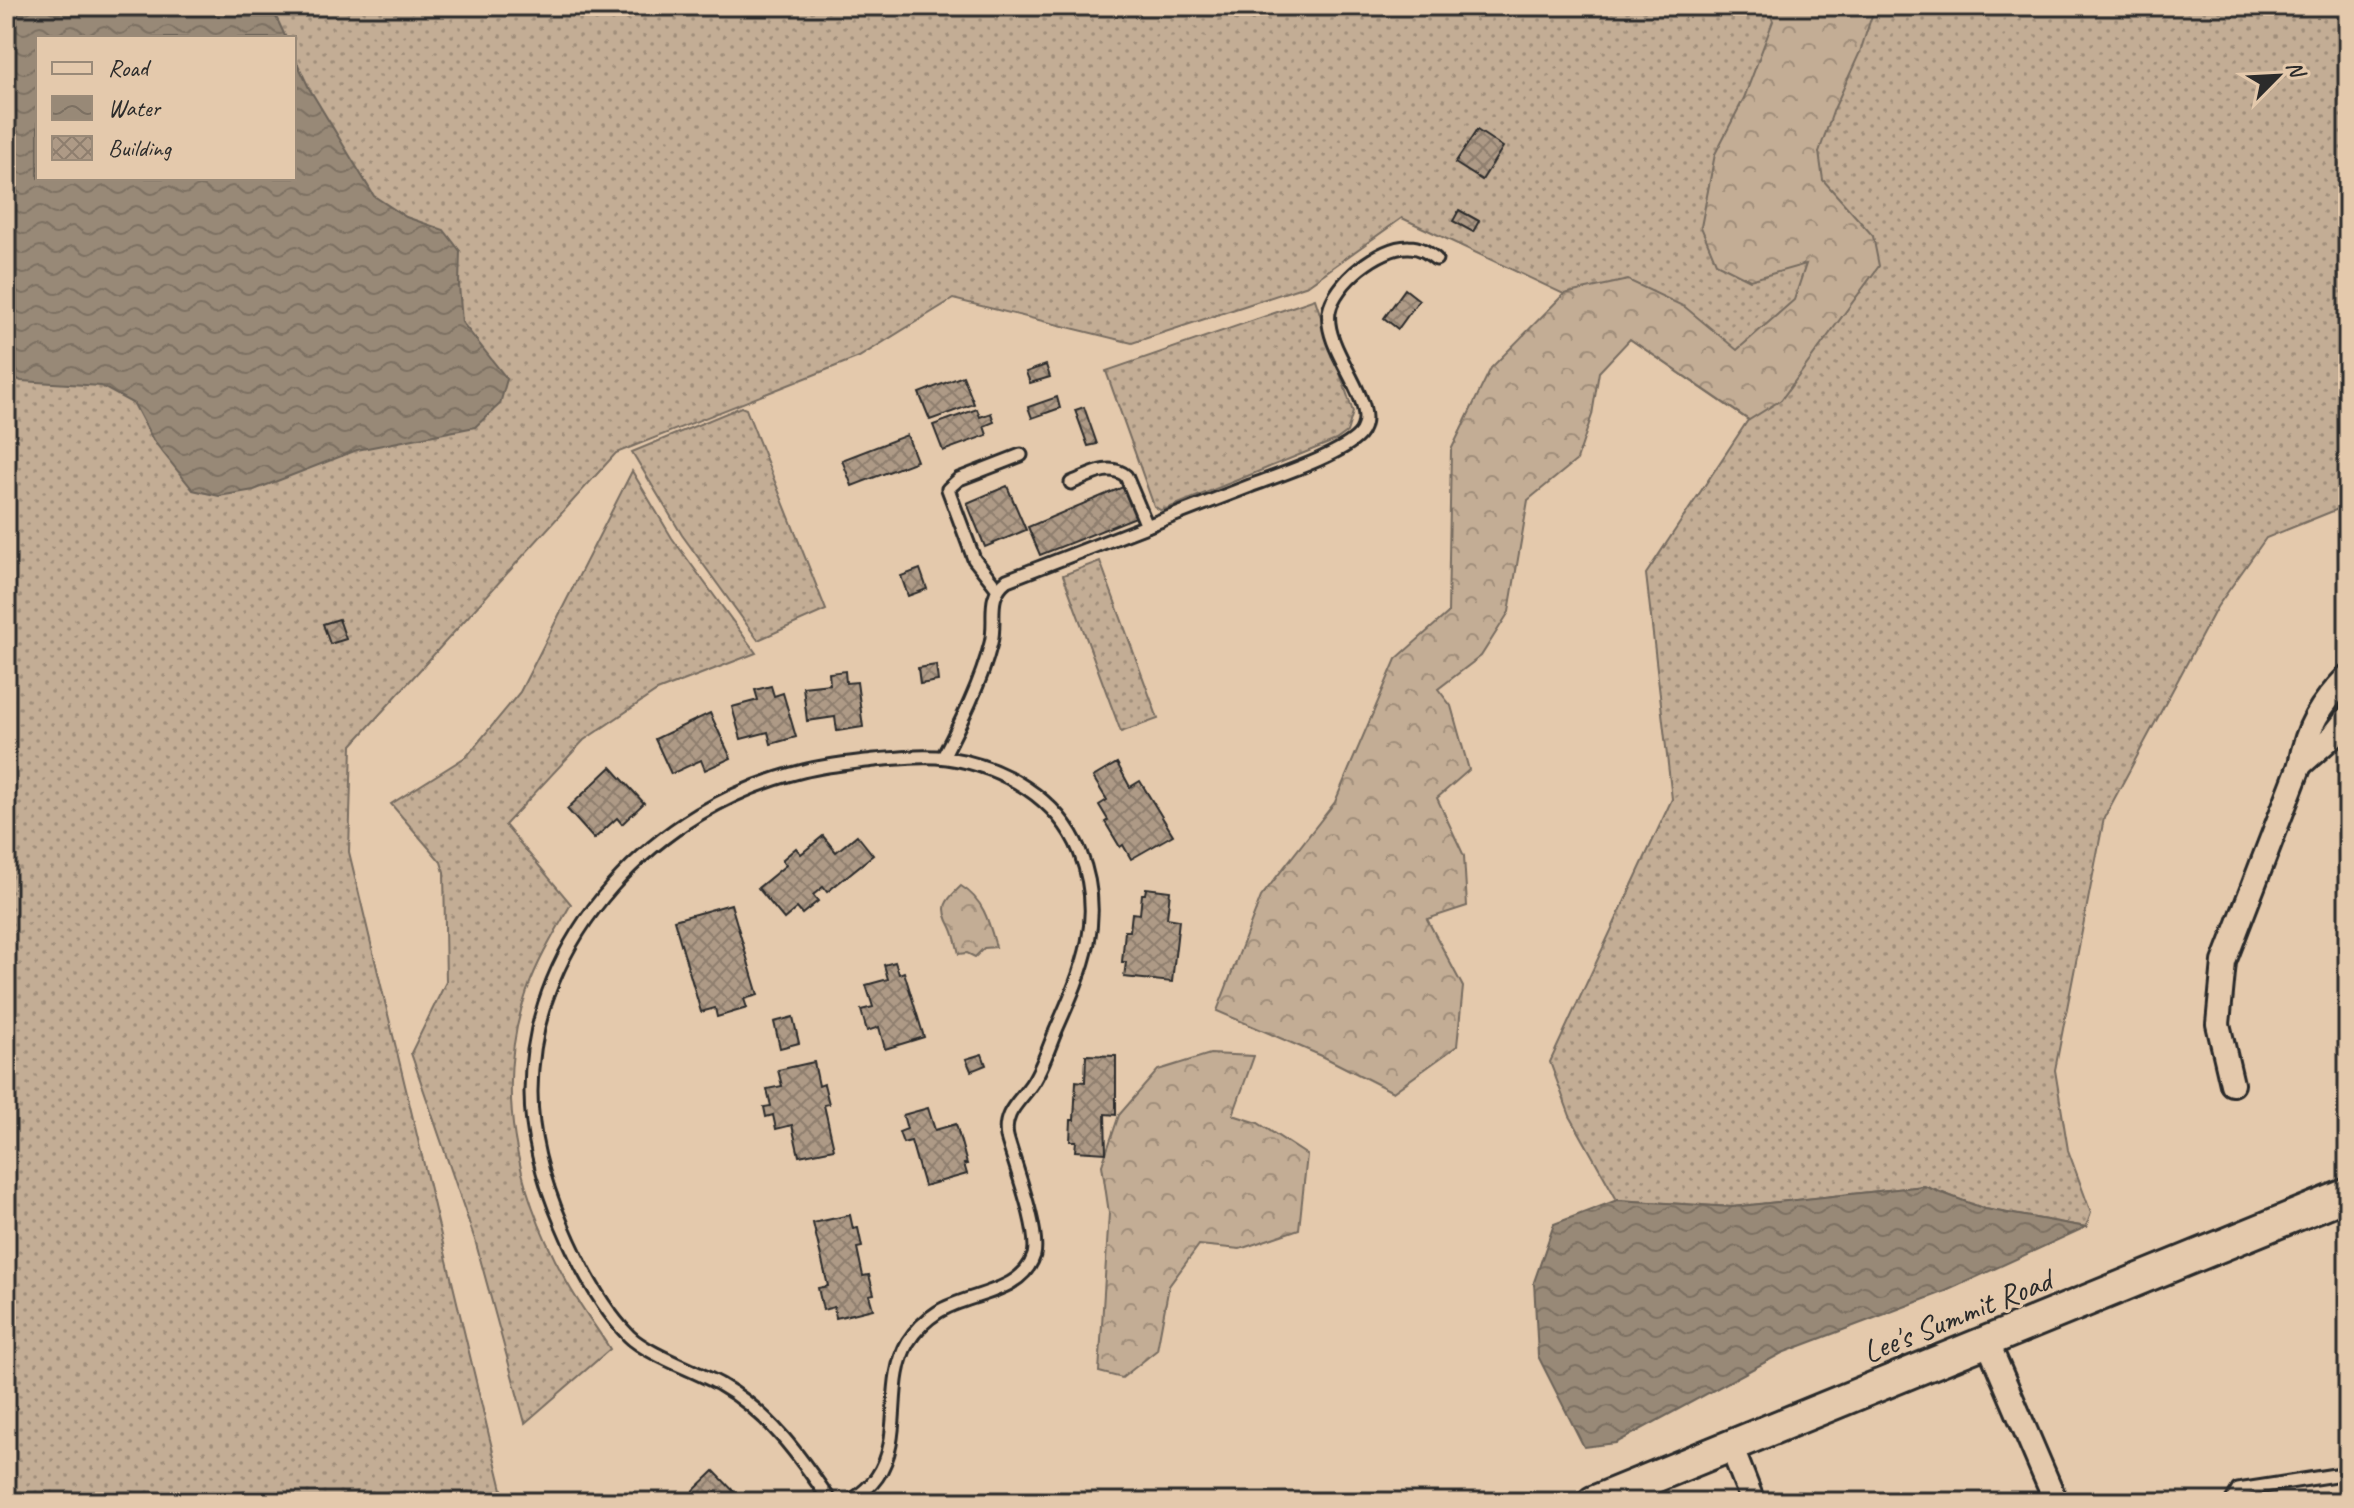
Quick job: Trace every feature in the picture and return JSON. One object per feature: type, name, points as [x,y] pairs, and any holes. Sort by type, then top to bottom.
[{"type":"main road","name":"Lee's Summit Road","points":[[1593,1502],[2348,1194]]},
{"type":"street","points":[[2232,1084],[2218,1024],[2224,962],[2300,765],[2306,736],[2331,693],[2348,676]]},
{"type":"street","points":[[2300,765],[2333,736],[2348,717]]},
{"type":"street","points":[[1988,1343],[2056,1502]]},
{"type":"street","points":[[1731,1446],[1753,1502]]},
{"type":"lane","points":[[943,757],[969,705],[991,642],[993,598],[997,588],[1007,580],[1300,467],[1350,443],[1360,434],[1366,421],[1366,410],[1343,368],[1329,322],[1329,311],[1336,295],[1350,277],[1397,248],[1420,248],[1436,259]]},
{"type":"lane","points":[[997,588],[974,559],[948,489],[959,479],[1021,455]]},
{"type":"lane","points":[[1071,483],[1103,470],[1119,471],[1126,476],[1147,526]]},
{"type":"lane","points":[[831,1502],[783,1437],[748,1403],[724,1386],[642,1346],[629,1336],[601,1297],[563,1228],[538,1155],[531,1090],[536,1038],[549,989],[574,937],[615,882],[643,853],[674,829],[744,790],[803,771],[868,761],[943,757],[1003,774],[1047,804],[1060,818],[1081,854],[1090,888],[1091,930],[1081,972],[1041,1067],[1033,1083],[1011,1109],[1006,1124],[1032,1225],[1035,1252],[1018,1278],[938,1312],[908,1343],[898,1375],[884,1464],[877,1477],[850,1502]]},
{"type":"lane","points":[[2231,1502],[2238,1490],[2348,1473]]},
{"type":"green space","points":[[6,6],[2348,6],[2348,505],[2266,538],[2217,607],[2104,818],[2055,1070],[2068,1150],[2091,1213],[2086,1227],[1985,1209],[1924,1186],[1732,1207],[1617,1200],[1570,1116],[1550,1062],[1672,799],[1646,574],[1748,420],[1564,294],[1402,218],[1308,285],[1132,343],[953,299],[859,357],[616,453],[352,745],[349,852],[505,1502],[6,1502]]},
{"type":"green space","points":[[1767,6],[1875,6],[1860,52],[1834,109],[1819,152],[1823,180],[1873,236],[1879,266],[1781,400],[1749,420],[1630,339],[1599,372],[1592,415],[1577,460],[1528,500],[1509,612],[1481,656],[1438,689],[1451,706],[1469,770],[1437,798],[1464,856],[1467,906],[1427,919],[1463,987],[1457,1046],[1393,1092],[1322,1056],[1217,1011],[1261,897],[1335,802],[1396,659],[1448,613],[1451,450],[1491,368],[1564,294],[1628,280],[1685,307],[1737,350],[1794,300],[1806,264],[1750,280],[1716,263],[1701,227],[1715,154],[1744,98],[1773,21]]},
{"type":"green space","points":[[1315,299],[1353,412],[1347,432],[1336,440],[1166,509],[1160,510],[1154,506],[1106,371]]},
{"type":"green space","points":[[741,407],[746,409],[826,610],[758,640],[682,535],[632,452]]},
{"type":"green space","points":[[632,471],[672,538],[756,653],[657,691],[584,740],[505,825],[571,904],[536,968],[517,1028],[511,1101],[522,1173],[547,1243],[569,1286],[610,1349],[525,1423],[475,1240],[411,1053],[446,982],[444,872],[441,862],[391,804],[467,756],[520,692]]},
{"type":"green space","points":[[1100,561],[1158,719],[1121,732],[1063,575]]},
{"type":"green space","points":[[961,886],[980,905],[996,947],[984,948],[975,957],[967,953],[959,954],[945,909],[947,901]]},
{"type":"green space","points":[[1210,1054],[1254,1056],[1233,1115],[1258,1123],[1307,1155],[1299,1229],[1240,1249],[1199,1245],[1169,1286],[1157,1350],[1122,1378],[1099,1372],[1109,1213],[1102,1165],[1119,1115],[1158,1070]]},
{"type":"water","points":[[6,6],[271,6],[285,36],[36,36],[36,180],[296,180],[296,60],[309,88],[374,196],[406,217],[444,230],[460,251],[462,322],[507,379],[500,404],[475,427],[357,450],[254,490],[219,496],[193,490],[153,440],[134,404],[101,386],[21,381],[6,373]]},
{"type":"water","points":[[1924,1186],[1985,1209],[2086,1227],[1946,1291],[1782,1353],[1616,1443],[1584,1447],[1538,1356],[1534,1282],[1554,1224],[1617,1200],[1732,1207]]},
{"type":"building","points":[[1477,130],[1503,147],[1482,180],[1455,163]]},
{"type":"building","points":[[1459,210],[1479,221],[1473,232],[1453,221]]},
{"type":"building","points":[[1405,289],[1419,300],[1398,329],[1384,318]]},
{"type":"building","points":[[1046,365],[1050,377],[1030,383],[1026,372]]},
{"type":"building","points":[[963,376],[974,404],[930,420],[919,393]]},
{"type":"building","points":[[1057,397],[1060,408],[1032,418],[1028,407]]},
{"type":"building","points":[[1084,407],[1097,444],[1088,446],[1075,410]]},
{"type":"building","points":[[977,409],[980,417],[991,413],[994,422],[984,426],[987,435],[943,451],[933,425]]},
{"type":"building","points":[[907,435],[917,461],[852,486],[842,460]]},
{"type":"building","points":[[1007,486],[1026,530],[985,547],[967,503]]},
{"type":"building","points":[[1123,487],[1136,517],[1040,555],[1028,527]]},
{"type":"building","points":[[920,569],[927,589],[908,596],[901,576]]},
{"type":"building","points":[[339,619],[346,639],[330,644],[323,624]]},
{"type":"building","points":[[936,665],[938,681],[920,684],[918,668]]},
{"type":"building","points":[[845,671],[846,683],[857,682],[863,727],[837,731],[835,717],[807,721],[803,687],[830,684],[829,673]]},
{"type":"building","points":[[771,686],[774,696],[783,693],[796,737],[771,744],[768,732],[741,739],[732,707],[758,700],[755,690]]},
{"type":"building","points":[[710,713],[731,758],[705,770],[701,760],[671,774],[655,739]]},
{"type":"building","points":[[1117,763],[1130,787],[1140,781],[1173,835],[1131,859],[1105,822],[1108,820],[1099,805],[1107,800],[1093,777]]},
{"type":"building","points":[[611,767],[644,803],[622,824],[617,818],[594,839],[567,809]]},
{"type":"building","points":[[857,835],[873,855],[827,892],[823,887],[813,895],[818,901],[802,914],[797,908],[784,919],[758,888],[786,865],[782,860],[796,848],[801,854],[823,836],[836,852]]},
{"type":"building","points":[[1146,888],[1170,891],[1167,918],[1179,920],[1172,982],[1124,977],[1125,931],[1130,931],[1132,913],[1140,914],[1142,894],[1145,894]]},
{"type":"building","points":[[731,904],[758,995],[744,999],[747,1008],[717,1017],[715,1008],[701,1012],[674,920]]},
{"type":"building","points":[[895,962],[899,974],[904,972],[924,1037],[885,1049],[879,1027],[867,1031],[861,1010],[873,1007],[866,985],[888,979],[884,965]]},
{"type":"building","points":[[793,1017],[799,1043],[780,1048],[774,1022]]},
{"type":"building","points":[[982,1054],[986,1065],[971,1071],[966,1059]]},
{"type":"building","points":[[1086,1055],[1116,1056],[1116,1115],[1105,1114],[1106,1153],[1075,1151],[1076,1141],[1070,1141],[1076,1081],[1085,1082]]},
{"type":"building","points":[[814,1062],[819,1086],[824,1084],[829,1104],[824,1105],[834,1149],[799,1156],[792,1125],[776,1129],[773,1115],[766,1117],[764,1107],[771,1106],[767,1089],[782,1086],[778,1070]]},
{"type":"building","points":[[928,1108],[935,1130],[956,1124],[967,1174],[924,1186],[911,1141],[903,1143],[899,1132],[907,1129],[903,1115]]},
{"type":"building","points":[[850,1215],[853,1229],[858,1228],[862,1247],[857,1248],[863,1276],[869,1275],[874,1294],[869,1295],[873,1309],[836,1318],[834,1307],[823,1310],[818,1288],[828,1286],[813,1223]]},
{"type":"building","points":[[714,1471],[744,1502],[697,1502],[690,1494]]}]
